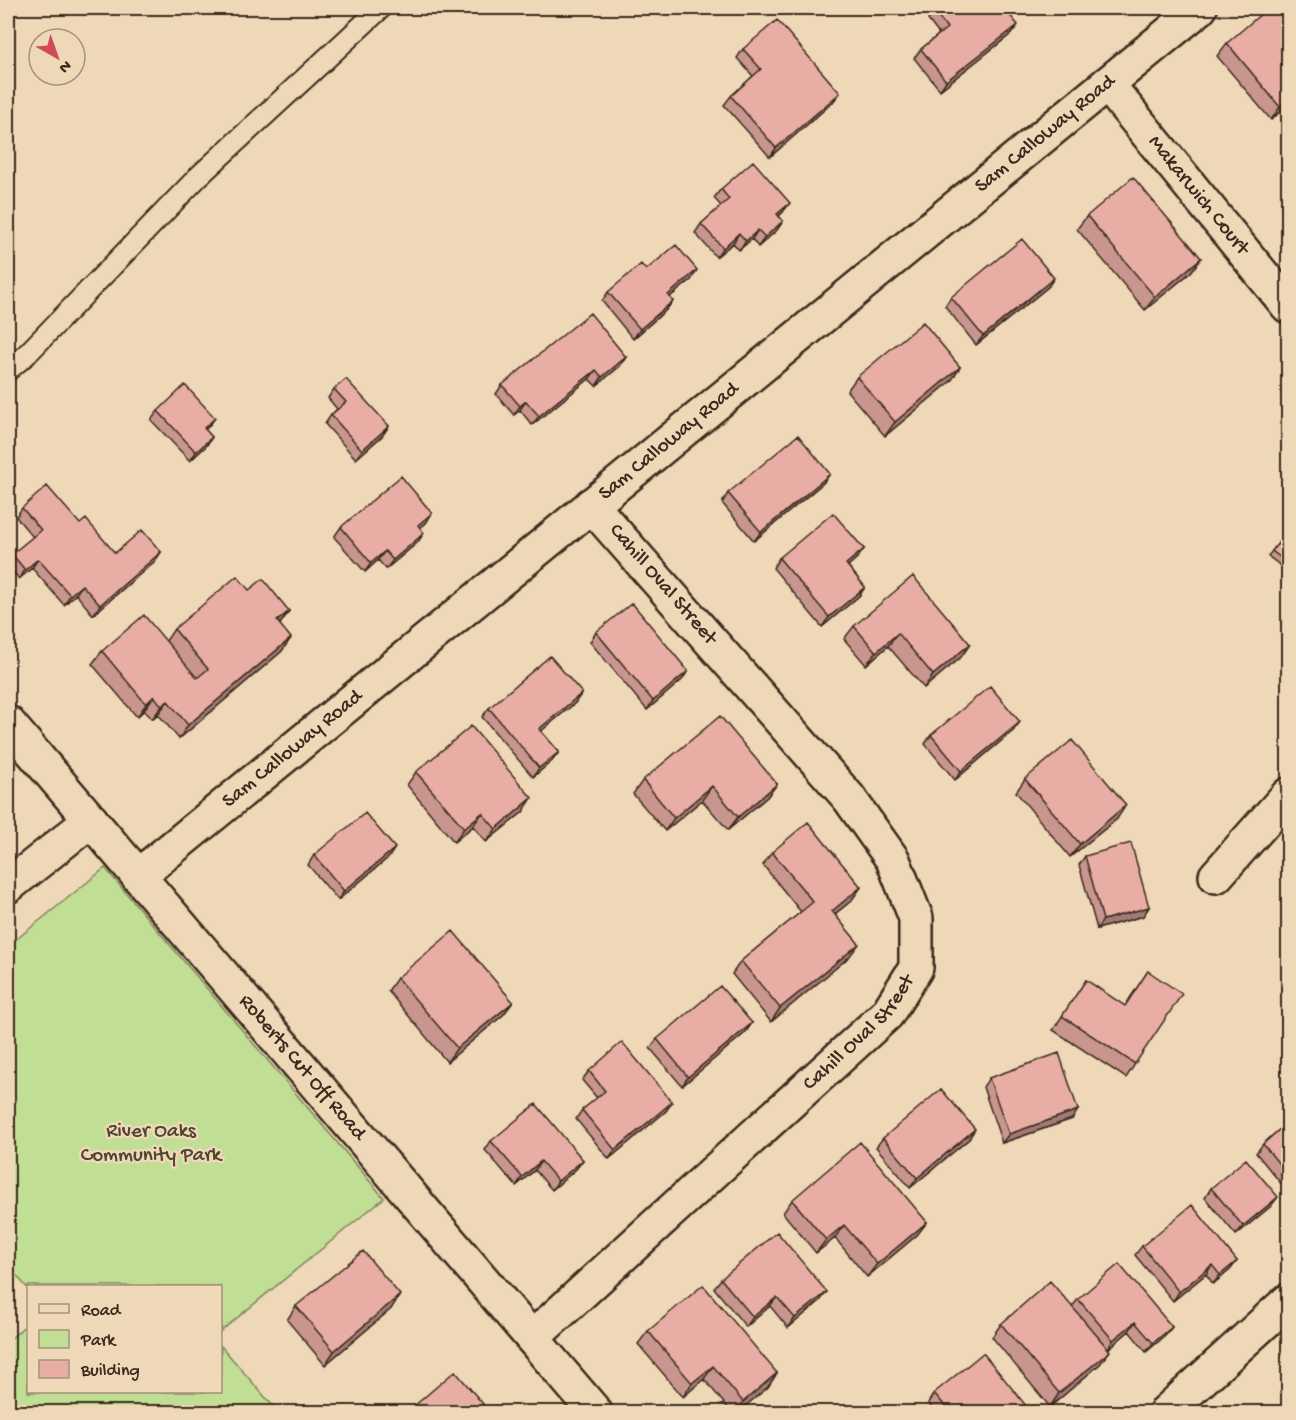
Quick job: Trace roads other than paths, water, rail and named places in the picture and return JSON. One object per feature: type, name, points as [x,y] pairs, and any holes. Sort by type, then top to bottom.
[{"type":"street","name":"Sam Calloway Road","points":[[138,876],[1200,8]]},
{"type":"street","name":"Makarwich Court","points":[[1107,84],[1288,306]]},
{"type":"street","name":"Cahill Oval Street","points":[[532,1338],[887,1014],[916,968],[916,918],[893,860],[849,798],[591,505]]},
{"type":"street","name":"Roberts Cut Off Road","points":[[8,723],[595,1413]]},
{"type":"street","points":[[1216,876],[1288,795]]},
{"type":"street","points":[[8,886],[91,820]]},
{"type":"street","points":[[1166,1413],[1288,1301]]},
{"type":"lane","points":[[8,370],[27,354],[198,177],[381,8]]},
{"type":"park label","name":"River Oaks Community Park","points":[[151,1144]]}]
